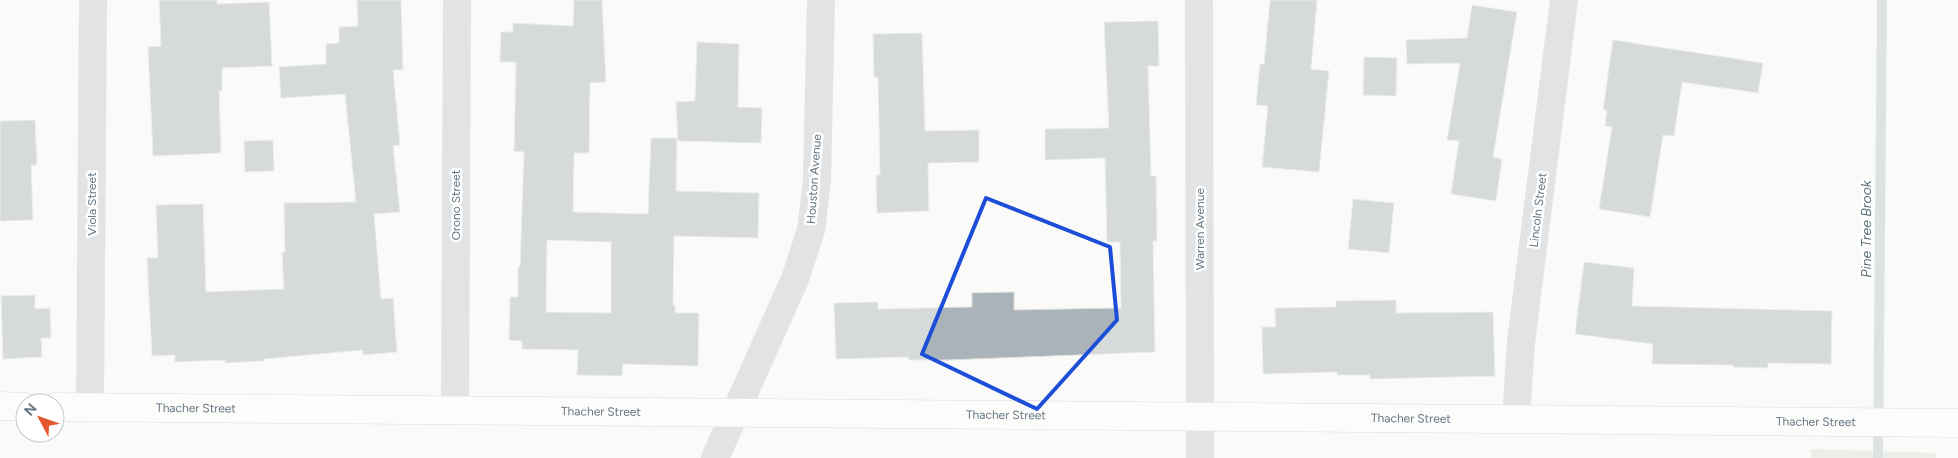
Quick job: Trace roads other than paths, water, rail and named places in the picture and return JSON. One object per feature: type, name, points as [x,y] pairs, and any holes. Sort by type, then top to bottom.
[{"type":"street","name":"Viola Street","points":[[90,407],[93,0]]},
{"type":"street","name":"Orono Street","points":[[455,410],[457,0]]},
{"type":"street","name":"Houston Avenue","points":[[715,458],[795,279],[811,230],[817,180],[821,0]]},
{"type":"street","name":"Warren Avenue","points":[[1199,0],[1200,458]]},
{"type":"street","name":"Lincoln Street","points":[[1516,420],[1521,342],[1564,0]]},
{"type":"street","points":[[0,406],[15,407]]},
{"type":"street","name":"Thacher Street","points":[[65,407],[1958,423]]},
{"type":"waterway","name":"Pine Tree Brook","points":[[1878,458],[1882,0]]}]
